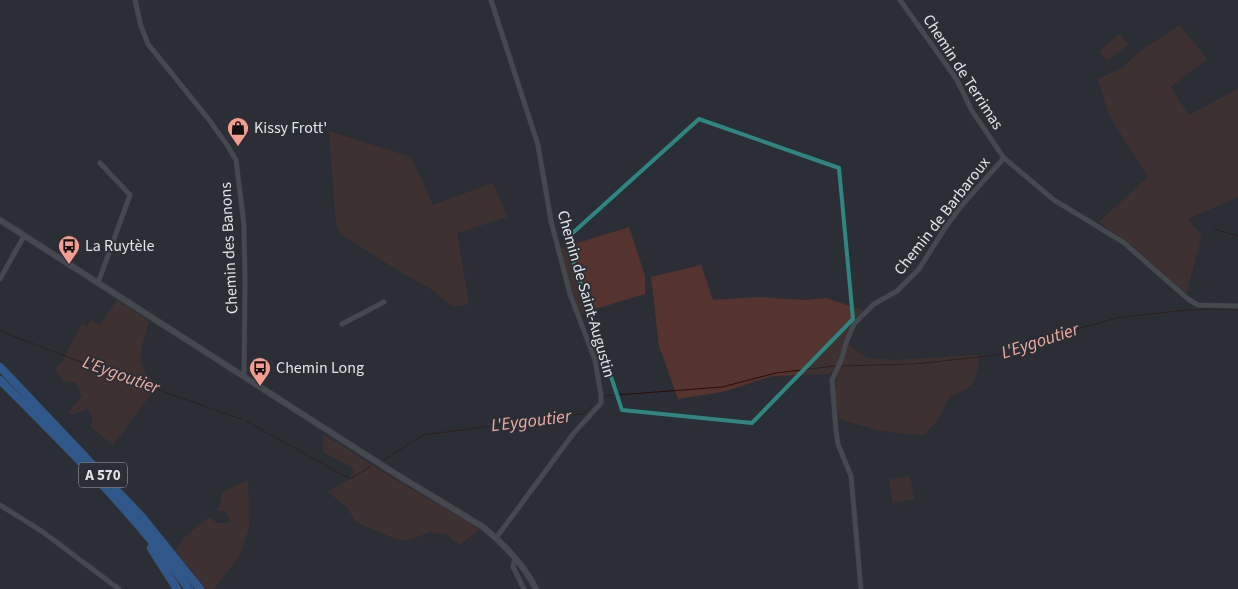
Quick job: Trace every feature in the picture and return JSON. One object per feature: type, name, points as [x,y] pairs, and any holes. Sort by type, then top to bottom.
[{"type":"highway","name":"A 570","points":[[0,367],[142,517],[200,589]]},
{"type":"highway","name":"A 570","points":[[0,380],[112,497],[190,589]]},
{"type":"highway","points":[[112,497],[150,546],[177,589]]},
{"type":"main road","points":[[0,220],[406,480],[471,519],[496,538],[516,559],[536,589]]},
{"type":"street","name":"Chemin des Banons","points":[[135,0],[141,26],[148,44],[210,121],[228,145],[236,160],[244,225],[244,377]]},
{"type":"street","name":"Chemin de Saint-Augustin","points":[[491,0],[538,145],[551,221],[570,293],[595,360],[601,395],[601,403],[573,434],[496,538]]},
{"type":"street","name":"Chemin de Terrimas","points":[[900,0],[957,80],[972,111],[1004,158],[1054,200],[1123,242],[1188,299],[1198,305],[1238,306]]},
{"type":"street","name":"Chemin de Barbaroux","points":[[861,589],[851,476],[838,444],[832,380],[854,324],[874,304],[897,291],[919,269],[957,212],[1004,158]]},
{"type":"street","points":[[98,283],[130,195],[100,163]]},
{"type":"street","points":[[0,279],[24,236]]},
{"type":"street","points":[[342,324],[384,302]]},
{"type":"street","points":[[0,504],[43,532],[119,589]]},
{"type":"street","points":[[516,559],[513,567],[524,589]]},
{"type":"highlighted area","points":[[699,119],[839,168],[853,319],[752,423],[622,410],[566,239]]},
{"type":"shaded area","points":[[1180,25],[1207,59],[1170,87],[1189,115],[1238,89],[1238,197],[1187,219],[1202,236],[1186,294],[1133,246],[1099,222],[1148,177],[1109,115],[1098,79],[1122,68],[1140,51]]},
{"type":"shaded area","points":[[1120,34],[1128,44],[1108,61],[1099,51]]},
{"type":"shaded area","points":[[329,131],[411,157],[433,205],[493,183],[507,217],[457,233],[469,304],[454,307],[428,287],[402,273],[341,234],[336,222]]},
{"type":"shaded area","points":[[629,227],[645,276],[645,294],[579,314],[559,249]]},
{"type":"shaded area","points":[[701,265],[713,300],[757,297],[805,300],[825,298],[863,310],[851,326],[840,357],[830,374],[772,376],[723,392],[678,399],[659,346],[651,277]]},
{"type":"shaded area","points":[[117,300],[149,321],[140,356],[148,377],[156,387],[113,445],[91,427],[93,417],[87,409],[72,415],[69,411],[82,396],[76,383],[63,381],[55,369],[62,362],[82,323],[87,327],[90,320],[100,325]]},
{"type":"shaded area","points":[[848,344],[867,358],[895,360],[979,355],[977,371],[973,382],[969,386],[950,396],[936,422],[924,435],[902,434],[881,430],[839,419],[835,391],[836,380]]},
{"type":"shaded area","points":[[323,434],[479,530],[459,545],[446,534],[430,532],[406,541],[393,538],[356,522],[347,507],[328,492],[348,480],[355,472],[351,467],[323,452]]},
{"type":"shaded area","points":[[910,476],[914,499],[893,503],[889,480]]},
{"type":"shaded area","points":[[248,480],[249,528],[240,555],[214,589],[206,589],[175,550],[184,538],[209,517],[216,523],[230,521],[225,513],[217,511],[221,502],[222,492]]},
{"type":"waterway","points":[[1214,229],[1238,236]]},
{"type":"waterway","name":"L'Eygoutier","points":[[842,366],[914,364],[998,355],[1014,346],[1117,318],[1186,310],[1238,310]]},
{"type":"waterway","name":"L'Eygoutier","points":[[0,331],[99,369],[241,419]]},
{"type":"waterway","name":"L'Eygoutier","points":[[604,396],[722,387],[776,373],[835,366]]},
{"type":"waterway","name":"L'Eygoutier","points":[[384,460],[423,435],[583,414],[592,406]]},
{"type":"waterway","name":"L'Eygoutier","points":[[246,421],[350,479],[371,466]]},
{"type":"place","name":"Kissy Frott'","points":[[238,147]]},
{"type":"place","name":"La Ruytèle","points":[[69,265]]},
{"type":"place","name":"Chemin Long","points":[[260,387]]}]
